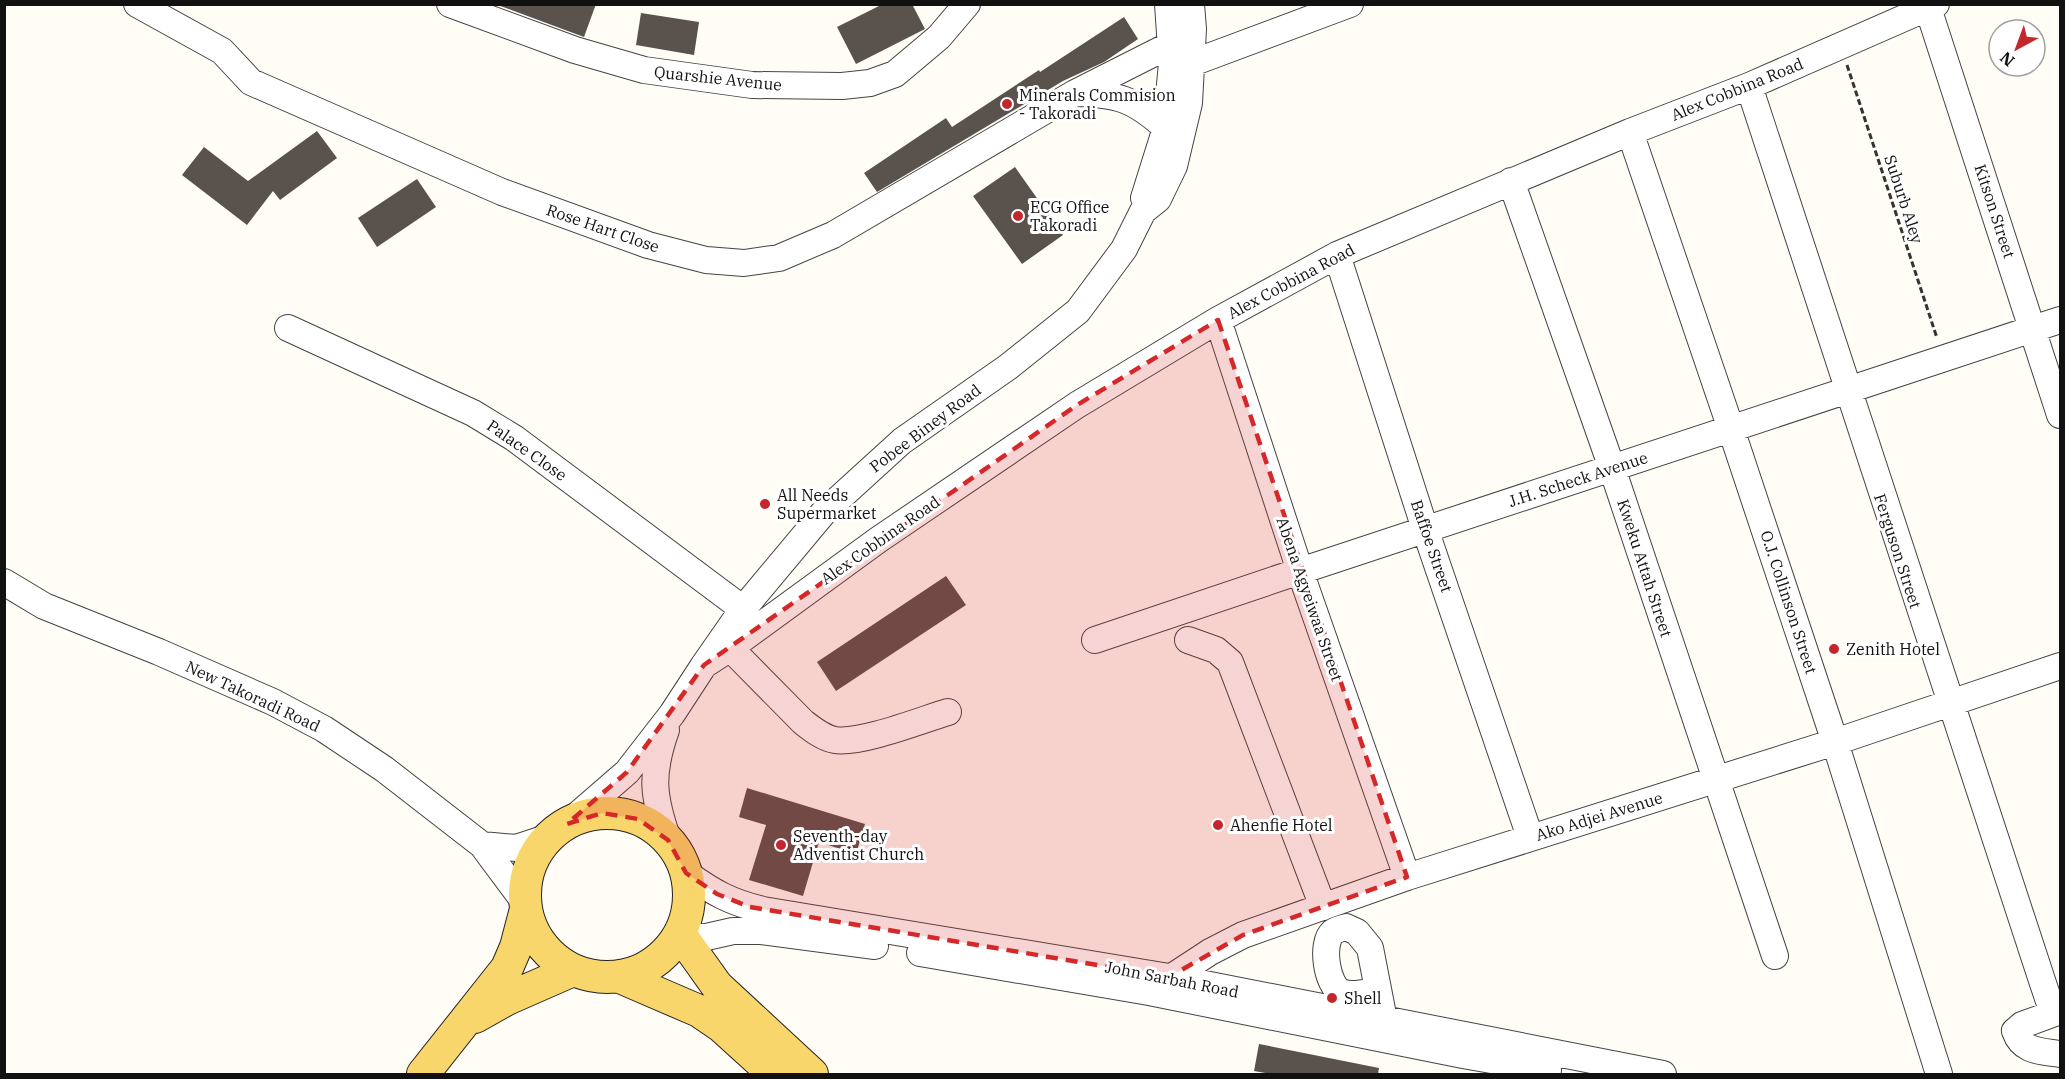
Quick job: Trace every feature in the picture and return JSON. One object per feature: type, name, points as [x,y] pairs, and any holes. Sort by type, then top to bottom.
[{"type":"main road","points":[[423,1074],[507,968],[516,947],[526,907],[526,886],[530,868],[538,851],[558,830],[584,816],[602,813],[620,814],[638,819],[655,828],[669,840],[687,873],[690,893],[688,912],[681,932],[669,950],[655,963],[639,972],[620,977],[604,978],[573,970],[556,959],[542,945],[532,928],[526,907]]},
{"type":"main road","points":[[681,932],[717,986],[812,1074]]},
{"type":"main road","points":[[460,1027],[488,1009],[573,970]]},
{"type":"main road","points":[[620,977],[699,1011],[721,1026],[774,1074]]},
{"type":"street","name":"Quarshie Avenue","points":[[450,4],[575,50],[644,70],[752,85],[842,86],[870,83],[895,74],[939,37],[967,4]]},
{"type":"street","name":"Pobee Biney Road","points":[[672,714],[743,609],[824,512],[902,441],[1008,368],[1078,310],[1124,249],[1143,211],[1144,193],[1166,128],[1172,63],[1168,4]]},
{"type":"street","name":"Pobee Biney Road","points":[[1143,211],[1158,199],[1174,166],[1189,103],[1193,29],[1191,4]]},
{"type":"street","points":[[1192,63],[1350,4]]},
{"type":"street","name":"Rose Hart Close","points":[[141,6],[222,51],[250,82],[502,192],[648,246],[706,260],[744,263],[779,258],[833,235],[1075,93],[1170,45]]},
{"type":"street","name":"Alex Cobbina Road","points":[[704,665],[878,540],[1077,405],[1218,320],[1337,255],[1630,132],[1749,86],[1932,6]]},
{"type":"street","name":"Kitson Street","points":[[1932,6],[2061,415]]},
{"type":"street","name":"Ferguson Street","points":[[1749,86],[1948,703],[2057,1012]]},
{"type":"street","points":[[1075,93],[1102,94],[1123,98],[1146,109],[1166,128]]},
{"type":"street","name":"O.J. Collinson Street","points":[[1630,132],[1835,741],[1939,1074]]},
{"type":"street","name":"Kweku Attah Street","points":[[1511,181],[1612,468],[1775,956]]},
{"type":"street","name":"Baffoe Street","points":[[1337,255],[1425,529],[1530,837]]},
{"type":"street","name":"Abena Agyeiwaa Street","points":[[1218,320],[1300,571],[1407,877]]},
{"type":"street","name":"J.H. Scheck Avenue","points":[[1095,640],[2061,320]]},
{"type":"street","name":"Palace Close","points":[[288,328],[474,413],[514,438],[743,609]]},
{"type":"street","name":"New Takoradi Road","points":[[4,582],[44,606],[159,652],[273,702],[324,729],[384,769],[482,845],[526,907]]},
{"type":"street","points":[[1188,640],[1216,650],[1230,662],[1323,907]]},
{"type":"street","points":[[730,648],[803,722],[814,731],[834,740],[856,740],[948,712]]},
{"type":"street","name":"Ako Adjei Avenue","points":[[1159,985],[1210,952],[1243,935],[1407,877],[1835,741],[2061,666]]},
{"type":"street","points":[[482,845],[516,848],[558,830],[627,772],[672,714]]},
{"type":"street","points":[[669,840],[658,811],[655,769],[672,714]]},
{"type":"street","name":"John Sarbah Road","points":[[687,873],[717,894],[735,903],[763,910],[1159,985],[1466,1065],[1575,1074]]},
{"type":"street","name":"John Sarbah Road","points":[[681,932],[702,938],[733,931],[761,931],[1159,985],[1384,1020],[1663,1074]]},
{"type":"street","points":[[1378,990],[1384,1020]]},
{"type":"street","points":[[2057,1012],[2022,1025],[2015,1031],[2018,1041],[2028,1048],[2061,1054]]},
{"type":"path","name":"Suburb Aley","points":[[1841,46],[1944,358]]},
{"type":"highlighted area","points":[[1218,320],[1407,877],[1243,935],[1169,977],[750,907],[717,894],[686,873],[668,840],[638,819],[602,813],[567,824],[627,772],[704,665],[1077,405]]},
{"type":"building","points":[[495,4],[596,4],[584,37]]},
{"type":"building","points":[[883,4],[912,4],[925,29],[856,64],[837,27]]},
{"type":"building","points":[[641,13],[699,22],[694,55],[636,45]]},
{"type":"building","points":[[1124,17],[1138,39],[1104,62],[1063,81],[877,192],[864,173],[946,118],[952,127]]},
{"type":"building","points":[[317,131],[337,158],[280,200],[273,191],[247,225],[182,175],[204,147],[248,181]]},
{"type":"building","name":"ECG Office Takoradi","points":[[1015,167],[1063,235],[1022,264],[973,196]]},
{"type":"building","points":[[417,179],[436,207],[377,247],[358,218]]},
{"type":"building","points":[[946,576],[966,605],[836,691],[817,662]]},
{"type":"building","points":[[747,788],[865,824],[856,854],[819,842],[803,896],[749,880],[766,825],[739,817]]},
{"type":"building","points":[[1259,1044],[1379,1068],[1378,1074],[1271,1074],[1254,1071]]},
{"type":"place","name":"Minerals Commision - Takoradi","points":[[1007,104]]},
{"type":"place","name":"ECG Office Takoradi","points":[[1018,216]]},
{"type":"place","name":"All Needs Supermarket","points":[[765,504]]},
{"type":"place","name":"Zenith Hotel","points":[[1834,649]]},
{"type":"place","name":"Ahenfie Hotel","points":[[1218,825]]},
{"type":"place","name":"Seventh-day Adventist Church","points":[[781,845]]},
{"type":"place","name":"Shell","points":[[1332,998]]}]
